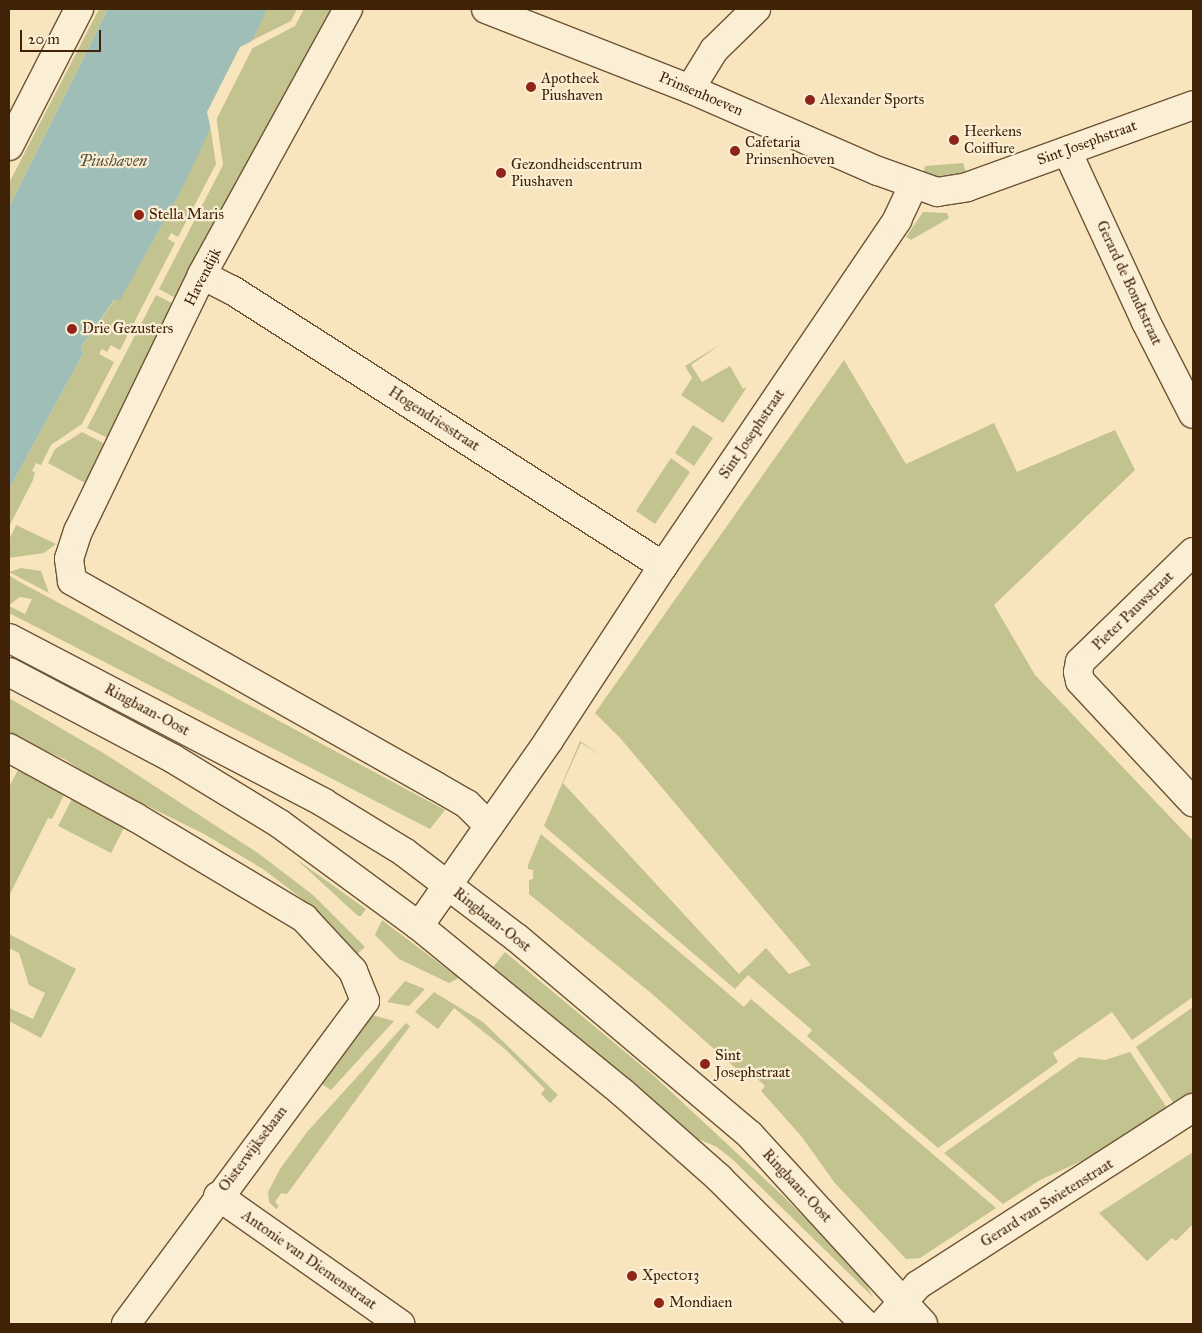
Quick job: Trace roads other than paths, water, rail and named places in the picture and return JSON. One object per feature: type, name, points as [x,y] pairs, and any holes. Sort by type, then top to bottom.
[{"type":"street","points":[[9,146],[79,9]]},
{"type":"street","name":"Havendijk","points":[[348,9],[202,275],[78,531],[69,559],[72,582],[467,804],[489,826]]},
{"type":"street","name":"Prinsenhoeven","points":[[486,9],[690,89],[913,185]]},
{"type":"street","points":[[690,89],[714,50],[756,9]]},
{"type":"street","name":"Sint Josephstraat","points":[[419,926],[549,740],[663,566],[897,220],[913,185],[937,192],[967,187],[1193,105]]},
{"type":"street","name":"Gerard de Bondtstraat","points":[[1067,151],[1146,322],[1193,414]]},
{"type":"street","name":"Hogendriesstraat","points":[[202,275],[232,290],[663,566]]},
{"type":"street","name":"Pieter Pauwstraat","points":[[1193,552],[1080,662],[1078,672],[1080,680],[1193,802]]},
{"type":"street","name":"Ringbaan-Oost","points":[[14,640],[324,803],[404,852],[517,938],[750,1136],[903,1300],[923,1324]]},
{"type":"street","name":"Ringbaan-Oost","points":[[9,672],[172,758],[272,819],[419,926],[623,1093],[718,1178],[865,1324]]},
{"type":"street","name":"Oisterwijksebaan","points":[[9,748],[135,817],[304,918],[353,972],[365,1001],[218,1196],[126,1324]]},
{"type":"street","name":"Gerard van Swietenstraat","points":[[903,1300],[918,1286],[1193,1108]]},
{"type":"street","name":"Antonie van Diemenstraat","points":[[218,1196],[400,1324]]},
{"type":"street","points":[[883,1324],[903,1300]]},
{"type":"water","name":"Piushaven","points":[[108,9],[267,9],[180,193],[120,300],[114,300],[81,347],[83,354],[9,489],[9,207]]},
{"type":"place","name":"Apotheek Piushaven","points":[[531,87]]},
{"type":"place","name":"Alexander Sports","points":[[810,100]]},
{"type":"place","name":"Heerkens Coiffure","points":[[954,140]]},
{"type":"place","name":"Cafetaria Prinsenhoeven","points":[[735,151]]},
{"type":"place","name":"Gezondheidscentrum Piushaven","points":[[501,173]]},
{"type":"place","name":"Stella Maris","points":[[139,215]]},
{"type":"place","name":"Drie Gezusters","points":[[72,329]]},
{"type":"place","name":"Sint Josephstraat","points":[[705,1064]]},
{"type":"place","name":"Xpect013","points":[[632,1276]]},
{"type":"place","name":"Mondiaen","points":[[659,1303]]}]
